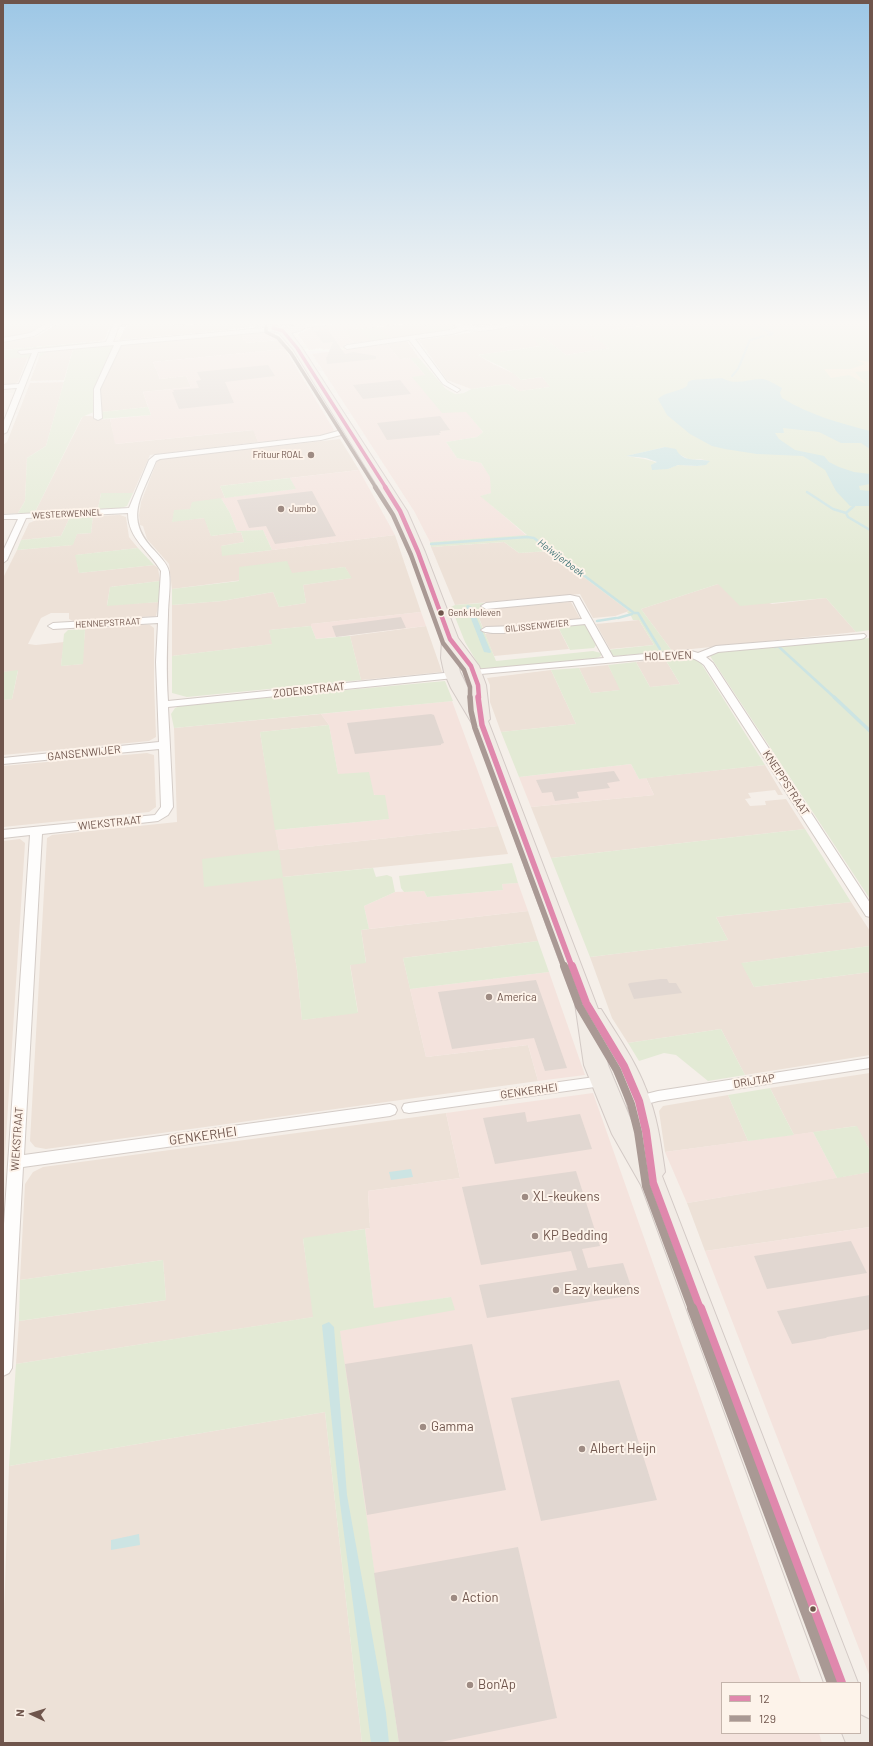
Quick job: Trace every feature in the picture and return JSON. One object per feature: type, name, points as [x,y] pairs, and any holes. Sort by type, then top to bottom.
[{"type":"main road","points":[[333,404],[400,511],[418,552],[450,639],[469,662],[478,685],[479,710],[482,725]]},
{"type":"main road","points":[[450,639],[450,664],[456,684],[474,710],[482,725],[586,1003],[596,1065],[624,1134],[653,1183],[841,1682]]},
{"type":"main road","points":[[454,675],[455,671],[462,669],[469,670],[473,673]]},
{"type":"main road","points":[[586,1003],[620,1057],[639,1101],[646,1131],[653,1183]]},
{"type":"main road","points":[[602,1081],[612,1072],[628,1074]]},
{"type":"main road","points":[[612,1106],[622,1111],[629,1111],[635,1107],[639,1101]]},
{"type":"street","points":[[3,432],[5,422],[13,404]]},
{"type":"street","points":[[89,415],[98,416],[98,404]]},
{"type":"street","name":"WIEKSTRAAT","points":[[3,1368],[36,831],[158,818],[168,807],[161,662],[165,571],[162,565],[137,538],[134,531],[132,510],[153,460],[158,457],[320,438],[338,433]]},
{"type":"street","name":"WESTERWENNEL","points":[[3,517],[22,520],[132,510]]},
{"type":"street","points":[[3,560],[22,520]]},
{"type":"street","name":"GILISSENWEIER","points":[[486,606],[576,599],[610,660]]},
{"type":"street","name":"HENNEPSTRAAT","points":[[53,626],[162,620]]},
{"type":"street","name":"GILISSENWEIER","points":[[486,630],[514,630],[522,627],[588,621]]},
{"type":"street","name":"HOLEVEN","points":[[473,673],[674,654],[688,653],[700,656],[716,649],[861,636]]},
{"type":"street","name":"KNEIPPSTRAAT","points":[[700,656],[708,663],[870,913]]},
{"type":"street","name":"ZODENSTRAAT","points":[[164,704],[454,675]]},
{"type":"street","name":"GANSENWIJER","points":[[3,761],[164,745]]},
{"type":"street","points":[[3,834],[36,831]]},
{"type":"street","name":"DRIJTAP","points":[[639,1101],[658,1096],[870,1063]]},
{"type":"street","name":"GENKERHEI","points":[[409,1108],[602,1081]]},
{"type":"street","name":"GENKERHEI","points":[[16,1162],[390,1110]]},
{"type":"shaded area","points":[[22,404],[58,404],[46,446],[27,458],[25,501],[18,513],[3,514],[3,445],[7,442]]},
{"type":"shaded area","points":[[101,404],[147,404],[148,407],[101,412]]},
{"type":"shaded area","points":[[147,404],[319,404],[334,430],[327,435],[258,442],[253,430],[115,444],[110,419],[151,415]]},
{"type":"shaded area","points":[[345,404],[457,404],[466,411],[483,432],[477,437],[446,442],[457,458],[481,463],[492,479],[491,493],[481,496],[527,536],[430,542],[414,511]]},
{"type":"shaded area","points":[[83,416],[94,417],[95,420],[110,419],[116,444],[254,430],[258,442],[150,455],[133,493],[101,493],[98,509],[35,512]]},
{"type":"shaded area","points":[[340,439],[359,470],[220,486],[225,498],[191,509],[172,521],[205,518],[211,536],[241,532],[244,542],[221,546],[239,554],[395,535],[421,612],[269,630],[273,644],[172,656],[172,605],[222,601],[273,592],[279,607],[306,603],[303,585],[351,578],[345,567],[172,589],[169,564],[147,539],[143,526],[140,525],[139,515],[141,502],[157,461],[161,459]]},
{"type":"shaded area","points":[[359,470],[395,535],[272,550],[263,530],[237,531],[230,513],[221,498],[295,489],[290,478]]},
{"type":"shaded area","points":[[120,515],[126,517],[129,537],[138,548],[76,555],[79,573],[154,565],[158,568],[160,581],[110,587],[107,605],[159,602],[156,616],[73,621],[69,619],[69,613],[51,613],[41,618],[28,644],[36,645],[64,642],[61,666],[82,664],[85,629],[150,625],[154,628],[156,737],[149,741],[3,755],[3,700],[12,699],[18,671],[3,672],[3,578],[17,550],[72,545],[77,534],[91,533],[93,516]]},
{"type":"shaded area","points":[[70,517],[61,536],[21,540],[29,523],[39,519]]},
{"type":"shaded area","points":[[504,542],[519,553],[549,551],[629,611],[615,616],[593,618],[580,594],[455,605],[431,547]]},
{"type":"shaded area","points":[[718,584],[772,604],[826,598],[856,632],[672,651],[641,609]]},
{"type":"shaded area","points":[[571,602],[581,620],[483,628],[476,610]]},
{"type":"shaded area","points":[[421,612],[426,626],[316,639],[311,626],[311,624]]},
{"type":"shaded area","points":[[639,620],[654,645],[610,649],[596,624]]},
{"type":"shaded area","points":[[426,626],[442,672],[361,680],[350,636]]},
{"type":"shaded area","points":[[558,627],[569,649],[494,656],[485,634]]},
{"type":"shaded area","points":[[665,659],[680,684],[650,687],[636,662]]},
{"type":"shaded area","points":[[608,665],[621,690],[591,693],[579,668]]},
{"type":"shaded area","points":[[551,670],[576,724],[501,732],[490,702],[490,685],[487,678]]},
{"type":"shaded area","points":[[452,701],[498,826],[279,850],[275,830],[389,819],[375,795],[338,774],[329,725],[321,714]]},
{"type":"shaded area","points":[[321,714],[329,725],[260,732],[279,850],[498,826],[508,854],[283,877],[297,970],[302,1020],[358,1012],[350,964],[366,962],[361,930],[528,911],[538,941],[403,958],[426,1057],[528,1045],[538,1081],[46,1149],[35,1147],[30,1141],[47,838],[52,835],[177,822],[174,728]]},
{"type":"shaded area","points":[[147,753],[154,755],[156,807],[149,812],[3,827],[3,766]]},
{"type":"shaded area","points":[[631,764],[639,779],[646,778],[654,795],[531,807],[519,777]]},
{"type":"shaded area","points":[[765,765],[783,795],[778,795],[775,790],[748,793],[751,798],[745,799],[750,806],[766,805],[765,801],[786,799],[805,829],[551,858],[531,807],[654,795],[646,778]]},
{"type":"shaded area","points":[[20,839],[25,843],[3,1184],[3,841]]},
{"type":"shaded area","points":[[518,883],[528,911],[369,929],[364,906],[395,892],[424,891],[427,897],[503,890],[502,884]]},
{"type":"shaded area","points":[[851,902],[870,931],[870,946],[742,963],[754,987],[870,972],[870,1055],[745,1075],[721,1029],[628,1043],[612,1018],[590,957],[728,940],[716,917]]},
{"type":"shaded area","points":[[549,972],[585,1075],[538,1081],[528,1045],[426,1057],[410,989]]},
{"type":"shaded area","points":[[870,1073],[870,1151],[856,1126],[794,1135],[770,1088]]},
{"type":"shaded area","points":[[593,1093],[801,1682],[721,1682],[721,1734],[819,1734],[822,1743],[399,1743],[339,1331],[383,1322],[451,1297],[374,1309],[365,1229],[370,1228],[368,1191],[460,1178],[446,1113]]},
{"type":"shaded area","points":[[728,1095],[748,1141],[665,1152],[659,1111],[663,1106]]},
{"type":"shaded area","points":[[446,1113],[460,1178],[368,1191],[370,1228],[303,1239],[314,1317],[16,1364],[19,1321],[166,1300],[163,1260],[20,1280],[25,1184],[33,1172],[43,1167]]},
{"type":"shaded area","points":[[813,1132],[837,1178],[687,1203],[665,1152]]},
{"type":"shaded area","points":[[870,1172],[870,1227],[705,1251],[687,1203]]},
{"type":"shaded area","points":[[870,1227],[870,1677],[705,1251]]},
{"type":"shaded area","points":[[325,1412],[362,1743],[3,1743],[3,1644],[9,1466]]},
{"type":"green space","points":[[58,404],[94,404],[94,412],[82,417],[34,514],[18,513],[25,501],[27,458],[46,446]]},
{"type":"green space","points":[[435,404],[870,404],[870,630],[856,632],[826,598],[740,606],[718,584],[641,609],[672,651],[615,656],[611,655],[607,650],[654,645],[639,620],[633,620],[627,612],[629,611],[549,551],[519,553],[504,542],[431,547],[430,542],[527,535],[480,496],[491,493],[490,477],[481,463],[457,458],[446,442],[477,437],[483,432],[466,412],[442,413]],"holes":[[[665,447],[690,460],[700,459],[709,461],[699,466],[678,465],[668,469],[653,461],[627,456]]]},
{"type":"green space","points":[[148,407],[151,415],[101,419],[101,412]]},
{"type":"green space","points":[[290,478],[296,489],[225,498],[220,486]]},
{"type":"green space","points":[[101,493],[133,493],[127,506],[121,508],[98,509]]},
{"type":"green space","points":[[221,498],[230,513],[237,531],[263,530],[272,550],[222,556],[221,546],[244,542],[241,532],[211,536],[204,518],[172,522],[174,510],[190,509],[192,502]]},
{"type":"green space","points":[[93,516],[91,533],[77,534],[73,545],[17,550],[21,540],[61,536],[70,517]]},
{"type":"green space","points":[[138,548],[154,565],[79,573],[75,555]]},
{"type":"green space","points":[[287,561],[292,573],[345,567],[352,578],[303,585],[306,603],[279,607],[273,592],[222,601],[172,605],[172,589],[239,581],[239,567]]},
{"type":"green space","points":[[160,581],[159,602],[107,606],[110,587]]},
{"type":"green space","points":[[484,603],[486,609],[476,611],[496,661],[593,651],[601,653],[601,656],[595,659],[487,670],[481,669],[465,642],[451,607],[455,605]]},
{"type":"green space","points":[[563,624],[586,625],[596,645],[594,648],[570,650],[558,627]]},
{"type":"green space","points":[[311,626],[316,639],[350,636],[361,680],[187,697],[172,693],[172,656],[272,644],[269,630]]},
{"type":"green space","points":[[85,629],[83,664],[61,666],[64,634],[68,630]]},
{"type":"green space","points":[[870,638],[870,899],[708,653]]},
{"type":"green space","points":[[688,657],[699,660],[765,765],[639,779],[631,764],[519,777],[501,732],[576,724],[551,670],[579,668],[591,693],[620,690],[608,665],[636,662],[650,687],[680,684],[665,659]]},
{"type":"green space","points":[[18,670],[12,699],[3,700],[3,672]]},
{"type":"green space","points":[[445,681],[453,701],[174,728],[171,714],[175,708],[182,705]]},
{"type":"green space","points":[[329,725],[338,774],[369,772],[374,795],[385,795],[389,819],[275,830],[260,732]]},
{"type":"green space","points":[[805,829],[851,902],[716,917],[728,940],[590,957],[551,858]]},
{"type":"green space","points":[[279,850],[283,877],[373,868],[376,877],[387,875],[392,877],[395,892],[364,906],[369,929],[361,930],[366,963],[350,965],[358,1013],[302,1020],[297,970],[282,878],[204,887],[202,859]]},
{"type":"green space","points":[[512,863],[518,883],[502,884],[503,890],[427,897],[424,891],[404,892],[401,888],[399,876]]},
{"type":"green space","points":[[538,941],[549,972],[410,989],[403,958]]},
{"type":"green space","points":[[870,946],[870,972],[754,987],[741,963]]},
{"type":"green space","points":[[721,1029],[745,1075],[708,1081],[676,1055],[664,1053],[639,1061],[628,1043]]},
{"type":"green space","points":[[770,1088],[794,1135],[748,1141],[728,1095]]},
{"type":"green space","points":[[857,1126],[870,1151],[870,1172],[837,1178],[813,1132]]},
{"type":"green space","points":[[365,1229],[374,1308],[451,1297],[455,1310],[340,1331],[399,1743],[362,1743],[325,1412],[9,1466],[16,1364],[313,1317],[303,1238]]},
{"type":"green space","points":[[163,1260],[166,1300],[19,1321],[20,1280]]},
{"type":"water","points":[[661,404],[794,404],[825,418],[870,431],[870,449],[861,443],[841,443],[819,432],[783,428],[784,433],[775,433],[779,439],[795,450],[824,456],[829,462],[839,467],[854,472],[870,474],[870,484],[859,486],[860,490],[870,491],[870,506],[850,506],[836,491],[825,470],[803,456],[757,454],[712,446],[690,434],[667,415]]},
{"type":"water","points":[[665,447],[676,449],[686,458],[710,461],[706,465],[678,465],[668,469],[652,470],[651,465],[657,462],[646,458],[626,456]]},
{"type":"water","points":[[468,605],[472,607],[491,652],[490,653],[484,652],[466,606]]},
{"type":"water","points":[[411,1169],[413,1177],[391,1180],[389,1172]]},
{"type":"water","points":[[329,1322],[334,1327],[347,1495],[386,1713],[389,1743],[371,1743],[340,1503],[322,1325]]},
{"type":"water","points":[[139,1534],[140,1545],[111,1550],[111,1540]]},
{"type":"building","points":[[177,404],[220,404],[179,409]]},
{"type":"building","points":[[440,416],[450,430],[440,431],[440,435],[387,440],[377,423]]},
{"type":"building","name":"Jumbo","points":[[312,491],[336,536],[275,544],[266,526],[249,528],[237,500]]},
{"type":"building","points":[[401,617],[406,628],[336,637],[332,626]]},
{"type":"building","points":[[431,714],[434,715],[444,743],[441,745],[355,754],[347,723]]},
{"type":"building","points":[[614,771],[620,781],[607,783],[610,788],[577,792],[579,798],[555,801],[552,792],[542,793],[536,780]]},
{"type":"building","points":[[667,979],[669,983],[676,983],[682,993],[634,999],[628,984]]},
{"type":"building","points":[[536,980],[567,1068],[545,1071],[534,1038],[452,1049],[438,992]]},
{"type":"building","points":[[525,1112],[527,1122],[580,1114],[592,1149],[495,1164],[483,1118]]},
{"type":"building","points":[[576,1171],[600,1246],[582,1249],[588,1268],[623,1263],[634,1295],[487,1318],[479,1285],[577,1270],[571,1251],[481,1265],[462,1187]]},
{"type":"building","points":[[851,1241],[867,1273],[767,1289],[754,1256]]},
{"type":"building","points":[[870,1295],[870,1329],[792,1344],[777,1311]]},
{"type":"building","name":"Gamma","points":[[472,1344],[506,1490],[367,1515],[345,1364]]},
{"type":"building","name":"Albert Heijn","points":[[619,1380],[657,1500],[541,1521],[511,1398]]},
{"type":"building","points":[[518,1547],[557,1718],[436,1743],[399,1743],[374,1573]]},
{"type":"waterway","points":[[807,492],[833,509],[846,513]]},
{"type":"waterway","points":[[846,513],[854,506]]},
{"type":"waterway","points":[[846,513],[848,517],[870,530]]},
{"type":"waterway","name":"Heiwijerbeek","points":[[431,544],[527,537],[534,538],[634,613],[638,613],[660,649]]},
{"type":"waterway","points":[[618,618],[632,614]]},
{"type":"waterway","points":[[597,621],[616,618]]},
{"type":"waterway","name":"Heiwijerbeek","points":[[775,647],[778,646],[835,698]]},
{"type":"waterway","name":"Heiwijerbeek","points":[[834,697],[870,731]]},
{"type":"transit line","name":"129","points":[[323,404],[393,515],[411,555],[443,643],[464,670],[470,687],[471,711],[475,728],[579,1006],[617,1070],[631,1104],[638,1132],[646,1186],[832,1682]]},
{"type":"transit line","name":"12","points":[[333,404],[400,511],[418,552],[450,639],[471,666],[478,685],[479,710],[482,725],[586,1003],[624,1066],[639,1101],[646,1131],[653,1183],[841,1682]]},
{"type":"place","name":"Frituur ROAL","points":[[311,455]]},
{"type":"place","name":"Jumbo","points":[[281,509]]},
{"type":"place","name":"Genk Holeven","points":[[441,613]]},
{"type":"place","name":"America","points":[[489,997]]},
{"type":"place","name":"XL-keukens","points":[[525,1197]]},
{"type":"place","name":"KP Bedding","points":[[535,1236]]},
{"type":"place","name":"Eazy keukens","points":[[556,1290]]},
{"type":"place","name":"Gamma","points":[[423,1427]]},
{"type":"place","name":"Albert Heijn","points":[[582,1449]]},
{"type":"place","name":"Action","points":[[454,1598]]},
{"type":"place","name":"Bon'Ap","points":[[470,1685]]}]
